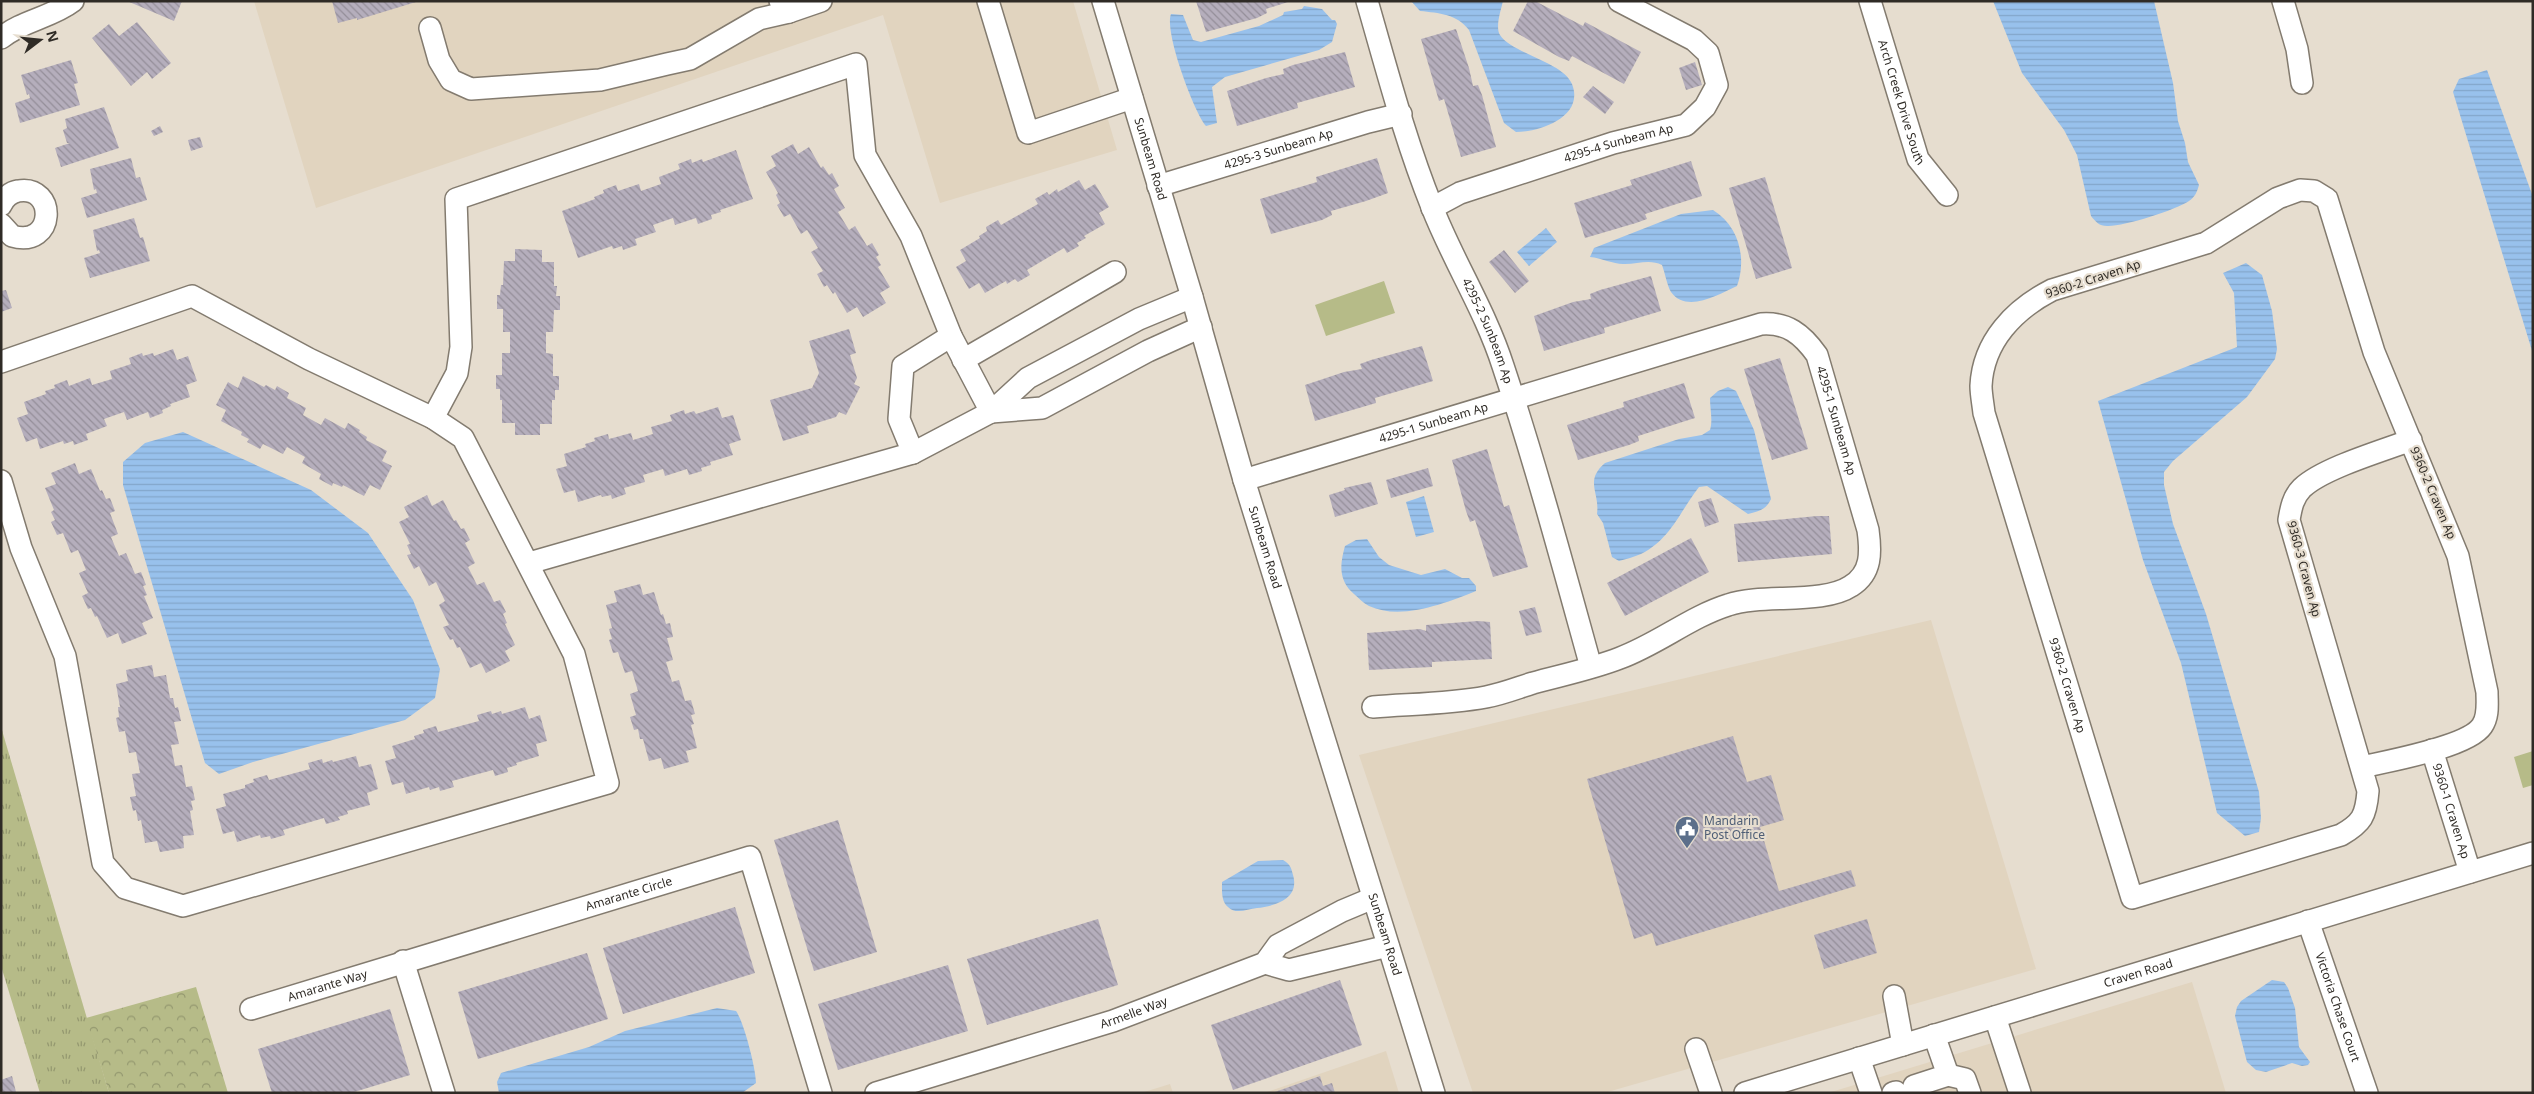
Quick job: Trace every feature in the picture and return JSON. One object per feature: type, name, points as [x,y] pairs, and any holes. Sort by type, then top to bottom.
[{"type":"street","points":[[1,38],[12,30],[54,13],[74,1]]},
{"type":"street","points":[[430,28],[439,60],[451,80],[472,89],[600,80],[675,63],[690,59],[759,19],[784,7],[821,1]]},
{"type":"street","points":[[988,1],[1028,133],[1132,98]]},
{"type":"street","name":"Sunbeam Road","points":[[1103,1],[1201,327],[1244,480],[1434,1093]]},
{"type":"street","name":"4295-2 Sunbeam Ap","points":[[1367,1],[1432,208],[1458,268],[1488,324],[1513,398],[1551,521],[1591,667]]},
{"type":"street","name":"4295-4 Sunbeam Ap","points":[[1432,208],[1460,193],[1613,143],[1686,125],[1706,107],[1717,84],[1708,54],[1694,40],[1619,1]]},
{"type":"street","name":"Arch Creek Drive South","points":[[1870,1],[1918,159],[1947,194]]},
{"type":"street","points":[[2282,1],[2297,49],[2302,83]]},
{"type":"street","points":[[433,418],[457,373],[461,347],[456,199],[856,64],[865,155],[911,236],[951,336],[990,412]]},
{"type":"street","name":"4295-3 Sunbeam Ap","points":[[1158,186],[1368,122],[1401,114]]},
{"type":"street","name":"9360-2 Craven Ap","points":[[2300,190],[2314,190],[2327,199],[2374,352],[2410,440],[2458,556],[2486,692],[2487,712],[2482,726],[2468,738],[2432,750],[2362,767],[2368,792],[2366,810],[2358,825],[2340,835],[2132,898],[1984,413],[1981,386],[1986,361],[1996,338],[2013,316],[2031,301],[2052,290],[2206,243],[2278,198],[2300,190]]},
{"type":"street","points":[[1,204],[16,191],[30,192],[43,201],[47,215],[42,229],[28,238],[12,236],[1,224]]},
{"type":"street","points":[[963,360],[1115,272]]},
{"type":"street","points":[[1,362],[192,296],[309,358],[433,418],[463,438],[529,563],[574,654],[608,783],[183,906],[125,888],[103,863],[66,656],[21,548],[1,481]]},
{"type":"street","points":[[529,563],[913,453],[990,412],[1028,378],[1139,319],[1192,298]]},
{"type":"street","name":"4295-1 Sunbeam Ap","points":[[1244,480],[1760,324],[1774,323],[1794,329],[1807,340],[1817,355],[1868,530],[1871,548],[1869,564],[1863,577],[1850,587],[1830,594],[1749,600],[1730,604],[1711,611],[1657,642],[1620,658],[1486,697],[1373,707]]},
{"type":"street","points":[[990,412],[1042,408],[1148,351],[1201,327]]},
{"type":"street","points":[[913,453],[899,419],[903,366],[951,336]]},
{"type":"street","name":"9360-3 Craven Ap","points":[[2362,767],[2289,520],[2292,503],[2301,488],[2319,476],[2410,440]]},
{"type":"street","name":"9360-1 Craven Ap","points":[[2432,750],[2470,872]]},
{"type":"street","name":"Craven Road","points":[[1744,1093],[2533,853]]},
{"type":"street","name":"Amarante Circle","points":[[404,961],[750,857],[821,1093]]},
{"type":"street","points":[[1373,898],[1342,911],[1278,945],[1266,963],[1289,970],[1388,946]]},
{"type":"street","name":"Victoria Chase Court","points":[[2308,921],[2367,1093]]},
{"type":"street","points":[[404,961],[444,1093]]},
{"type":"street","name":"Amarante Way","points":[[251,1009],[404,961]]},
{"type":"street","name":"Armelle Way","points":[[876,1093],[1113,1021],[1266,963]]},
{"type":"street","points":[[1894,996],[1903,1045]]},
{"type":"street","points":[[1995,1017],[2020,1093]]},
{"type":"street","points":[[1934,1035],[1948,1075]]},
{"type":"street","points":[[1696,1049],[1711,1093]]},
{"type":"street","points":[[1859,1058],[1871,1093]]},
{"type":"street","points":[[1901,1090],[1948,1075],[1965,1079],[1970,1093]]},
{"type":"shaded area","points":[[254,1],[1073,1],[1117,150],[940,203],[883,15],[316,208]]},
{"type":"shaded area","points":[[1931,620],[2036,969],[1604,1093],[1473,1093],[1359,755]]},
{"type":"shaded area","points":[[2192,982],[2226,1093],[1828,1093]]},
{"type":"shaded area","points":[[1386,1051],[1399,1093],[1264,1093]]},
{"type":"shaded area","points":[[1170,1084],[1173,1093],[1141,1093]]},
{"type":"green space","points":[[1384,281],[1395,313],[1326,336],[1315,305]]},
{"type":"green space","points":[[1,727],[109,1093],[40,1093],[1,966]]},
{"type":"green space","points":[[2533,751],[2533,785],[2523,788],[2514,757]]},
{"type":"green space","points":[[196,987],[228,1093],[109,1093],[86,1018]]},
{"type":"water","points":[[1411,1],[1503,1],[1498,23],[1500,35],[1515,47],[1567,76],[1572,84],[1574,96],[1572,105],[1566,114],[1547,126],[1516,132],[1504,123],[1469,30],[1453,17],[1420,11]]},
{"type":"water","points":[[1993,1],[2154,1],[2173,83],[2178,121],[2185,143],[2188,162],[2199,185],[2193,198],[2173,209],[2136,221],[2114,226],[2102,225],[2096,222],[2091,216],[2077,155],[2064,130],[2022,73]]},
{"type":"water","points":[[1304,6],[1322,9],[1332,20],[1335,20],[1337,24],[1332,42],[1319,50],[1225,77],[1212,87],[1217,123],[1206,126],[1194,104],[1181,70],[1172,36],[1171,14],[1183,15],[1193,40],[1201,42],[1259,26],[1283,15],[1284,12],[1302,9]]},
{"type":"water","points":[[2487,70],[2533,197],[2533,354],[2453,92],[2459,79]]},
{"type":"water","points":[[1713,210],[1722,217],[1735,234],[1741,254],[1741,265],[1737,286],[1712,297],[1694,302],[1678,298],[1671,292],[1662,265],[1657,263],[1621,264],[1590,257],[1594,248],[1681,214]]},
{"type":"water","points":[[1546,228],[1557,242],[1529,266],[1517,252]]},
{"type":"water","points":[[2246,263],[2262,275],[2272,311],[2277,349],[2275,359],[2247,397],[2173,461],[2164,472],[2164,485],[2173,524],[2206,614],[2259,792],[2261,818],[2259,832],[2245,836],[2217,813],[2181,663],[2143,560],[2098,401],[2237,347],[2234,293],[2223,273]]},
{"type":"water","points":[[1728,387],[1736,391],[1754,430],[1771,499],[1767,506],[1762,510],[1748,514],[1707,486],[1699,487],[1668,533],[1660,541],[1633,557],[1619,561],[1612,557],[1603,523],[1597,514],[1594,481],[1599,469],[1605,463],[1679,439],[1702,435],[1710,430],[1710,398],[1718,391]]},
{"type":"water","points":[[183,432],[311,490],[368,533],[413,600],[440,669],[435,698],[405,720],[253,762],[219,774],[205,763],[123,485],[123,462],[145,443]]},
{"type":"water","points":[[1424,496],[1434,532],[1416,537],[1406,502]]},
{"type":"water","points":[[1367,539],[1379,557],[1389,565],[1421,575],[1445,569],[1462,578],[1469,578],[1476,586],[1476,591],[1451,601],[1409,611],[1395,612],[1369,606],[1349,589],[1343,577],[1341,565],[1345,546],[1356,540]]},
{"type":"water","points":[[1283,860],[1291,868],[1294,883],[1293,890],[1284,900],[1271,905],[1242,911],[1234,911],[1226,905],[1222,896],[1222,882],[1258,861]]},
{"type":"water","points":[[2272,980],[2284,982],[2288,988],[2295,1008],[2299,1047],[2310,1062],[2308,1065],[2302,1066],[2292,1063],[2266,1072],[2256,1070],[2247,1062],[2235,1016],[2237,1007],[2241,1001]]},
{"type":"water","points":[[717,1008],[736,1011],[746,1035],[756,1083],[742,1093],[499,1093],[497,1082],[501,1073],[589,1047],[625,1031]]},
{"type":"building","points":[[127,1],[182,1],[174,21]]},
{"type":"building","points":[[332,1],[416,2],[357,20],[357,18],[338,23]]},
{"type":"building","points":[[1196,1],[1288,2],[1266,9],[1267,13],[1257,18],[1206,32]]},
{"type":"building","points":[[1528,1],[1535,1],[1583,26],[1585,22],[1641,52],[1624,84],[1572,56],[1569,61],[1559,57],[1513,31]]},
{"type":"building","points":[[137,22],[171,63],[152,79],[147,72],[131,86],[92,38],[109,24],[119,36]]},
{"type":"building","points":[[1456,29],[1473,86],[1478,85],[1482,95],[1496,147],[1461,157],[1444,99],[1439,101],[1421,39]]},
{"type":"building","points":[[1345,52],[1355,87],[1297,103],[1298,108],[1237,126],[1227,91],[1284,74],[1283,69],[1293,65]]},
{"type":"building","points":[[71,60],[78,83],[74,84],[80,105],[20,123],[15,103],[30,98],[29,94],[27,95],[21,75]]},
{"type":"building","points":[[1695,62],[1702,85],[1686,90],[1679,68]]},
{"type":"building","points":[[1593,86],[1614,102],[1605,114],[1583,97]]},
{"type":"building","points":[[104,107],[119,148],[61,167],[55,148],[70,143],[67,143],[63,130],[67,128],[65,119]]},
{"type":"building","points":[[160,126],[163,132],[154,136],[151,131]]},
{"type":"building","points":[[200,137],[203,147],[191,151],[188,140]]},
{"type":"building","points":[[793,144],[798,154],[809,147],[821,168],[823,166],[829,175],[832,173],[839,186],[834,189],[845,208],[838,212],[849,230],[855,226],[867,246],[872,243],[879,255],[876,257],[881,265],[878,267],[890,287],[880,293],[886,303],[863,317],[857,307],[847,313],[835,292],[833,294],[827,285],[824,287],[817,274],[823,271],[811,252],[818,248],[807,230],[801,234],[790,214],[784,217],[777,205],[780,203],[776,195],[778,193],[766,172],[776,166],[771,156]]},
{"type":"building","points":[[736,150],[753,199],[720,210],[721,212],[711,215],[712,219],[698,224],[696,218],[675,225],[673,218],[653,225],[656,232],[635,239],[637,245],[623,250],[622,246],[613,249],[612,246],[578,258],[562,211],[595,199],[594,197],[604,193],[603,190],[616,185],[618,191],[639,184],[641,191],[661,184],[659,177],[680,169],[678,164],[691,159],[692,163],[702,159],[703,162]]},
{"type":"building","points":[[131,158],[136,178],[140,177],[147,200],[87,218],[81,198],[97,193],[96,189],[94,190],[90,169]]},
{"type":"building","points":[[1377,158],[1388,193],[1331,211],[1332,215],[1322,220],[1271,234],[1260,199],[1317,182],[1316,177]]},
{"type":"building","points":[[1691,161],[1702,196],[1645,214],[1647,219],[1636,223],[1585,238],[1574,203],[1632,185],[1630,180]]},
{"type":"building","points":[[1765,177],[1792,268],[1756,279],[1729,188]]},
{"type":"building","points":[[1079,180],[1085,190],[1095,184],[1109,207],[1099,213],[1105,224],[1084,236],[1086,238],[1077,243],[1079,246],[1067,253],[1064,248],[1027,270],[1030,275],[1018,282],[1015,279],[1007,284],[1006,281],[985,293],[979,283],[969,289],[956,267],[966,261],[960,250],[980,238],[979,236],[987,231],[986,227],[998,220],[1001,225],[1038,204],[1035,199],[1047,192],[1049,195],[1057,189],[1058,192]]},
{"type":"building","points":[[134,218],[140,238],[143,237],[150,261],[90,278],[84,258],[100,253],[99,250],[97,251],[93,230]]},
{"type":"building","points":[[515,249],[542,250],[542,262],[554,262],[554,286],[557,286],[556,296],[560,296],[560,310],[554,310],[553,332],[546,332],[546,353],[553,354],[553,376],[559,376],[559,390],[555,390],[555,400],[552,400],[552,424],[540,424],[540,435],[515,435],[515,423],[502,423],[502,400],[500,400],[500,389],[496,389],[496,375],[502,375],[502,353],[510,353],[510,332],[503,332],[503,309],[497,309],[497,295],[500,295],[501,285],[503,285],[504,261],[515,261]]},
{"type":"building","points":[[1504,250],[1529,281],[1515,293],[1489,262]]},
{"type":"building","points":[[1651,276],[1661,311],[1604,328],[1605,333],[1544,351],[1534,316],[1573,302],[1591,299],[1590,294],[1600,290]]},
{"type":"building","points":[[6,290],[12,308],[1,312],[1,291]]},
{"type":"building","points":[[849,329],[856,353],[850,355],[857,378],[854,384],[860,387],[846,415],[839,412],[836,417],[807,426],[809,433],[783,441],[770,400],[812,388],[819,373],[809,341]]},
{"type":"building","points":[[1422,346],[1433,381],[1375,398],[1376,403],[1315,421],[1305,385],[1344,372],[1362,369],[1360,364],[1371,360]]},
{"type":"building","points":[[173,349],[177,360],[188,356],[197,381],[186,385],[190,397],[170,404],[171,406],[162,410],[163,413],[150,418],[148,412],[127,420],[124,412],[104,419],[107,426],[86,434],[88,440],[74,445],[73,441],[64,444],[63,441],[40,449],[37,438],[26,442],[17,418],[28,414],[24,402],[46,394],[45,391],[55,388],[54,385],[67,380],[69,386],[90,378],[92,385],[112,379],[110,371],[131,364],[129,358],[142,353],[143,356],[153,353],[154,356]]},
{"type":"building","points":[[1780,358],[1808,449],[1772,460],[1744,369]]},
{"type":"building","points":[[243,376],[264,387],[266,385],[275,390],[277,386],[289,393],[287,398],[306,408],[303,415],[321,425],[325,418],[345,429],[348,423],[360,430],[359,432],[367,437],[366,440],[387,451],[382,461],[392,466],[380,490],[370,485],[364,496],[343,485],[342,487],[333,483],[332,486],[319,479],[321,474],[302,463],[305,457],[287,447],[283,454],[263,444],[260,449],[247,442],[249,439],[241,435],[242,432],[221,421],[226,410],[216,405],[228,382],[238,388]]},
{"type":"building","points":[[1684,383],[1695,418],[1638,436],[1639,441],[1629,445],[1578,460],[1567,425],[1624,407],[1623,402]]},
{"type":"building","points":[[718,407],[722,418],[733,415],[741,440],[729,444],[733,455],[710,462],[711,465],[701,468],[702,471],[689,475],[687,469],[665,476],[663,469],[643,475],[645,482],[624,488],[626,494],[612,499],[611,495],[602,497],[601,495],[578,502],[575,490],[564,493],[556,469],[567,466],[564,454],[586,447],[585,444],[595,441],[594,438],[608,434],[609,439],[631,433],[633,440],[653,434],[651,427],[672,421],[670,415],[684,410],[685,414],[694,411],[696,414]]},
{"type":"building","points":[[1487,449],[1504,507],[1509,505],[1528,567],[1493,577],[1475,520],[1470,522],[1466,511],[1452,460]]},
{"type":"building","points":[[75,463],[79,474],[91,469],[100,491],[102,490],[106,499],[110,498],[115,511],[110,513],[118,534],[111,537],[119,556],[126,553],[135,574],[141,572],[146,585],[143,586],[147,595],[144,596],[153,618],[142,623],[147,634],[122,644],[118,633],[107,638],[97,616],[95,617],[91,608],[88,609],[82,596],[88,593],[79,573],[86,570],[78,550],[71,553],[63,533],[57,535],[51,522],[55,520],[51,512],[54,510],[45,488],[56,484],[51,473]]},
{"type":"building","points":[[1428,468],[1433,486],[1391,498],[1386,480]]},
{"type":"building","points":[[1371,482],[1378,504],[1335,517],[1329,495],[1345,490],[1344,488]]},
{"type":"building","points":[[427,495],[432,506],[443,500],[454,521],[456,520],[461,529],[464,528],[470,540],[465,543],[475,563],[468,567],[477,585],[484,582],[494,602],[500,600],[506,612],[503,614],[507,623],[505,624],[515,645],[505,651],[510,661],[486,673],[481,663],[470,668],[460,647],[457,648],[453,639],[450,640],[443,627],[449,625],[439,605],[445,601],[436,582],[429,586],[419,566],[414,569],[407,555],[411,554],[407,545],[410,544],[399,522],[409,517],[404,507]]},
{"type":"building","points":[[1711,498],[1719,522],[1705,527],[1698,502]]},
{"type":"building","points":[[1829,516],[1832,554],[1738,562],[1734,524]]},
{"type":"building","points":[[1691,538],[1709,572],[1625,616],[1607,583]]},
{"type":"building","points":[[640,584],[643,595],[654,592],[661,615],[663,614],[666,624],[670,623],[673,637],[667,638],[673,660],[666,662],[672,682],[679,680],[685,701],[691,700],[695,714],[691,715],[694,724],[691,725],[697,748],[686,751],[689,762],[664,769],[661,758],[649,761],[643,739],[640,739],[638,729],[634,730],[630,717],[636,715],[630,694],[638,691],[632,671],[625,673],[618,652],[613,653],[609,640],[612,639],[609,629],[612,628],[606,605],[617,602],[614,591]]},
{"type":"building","points":[[1535,607],[1542,632],[1526,636],[1519,611]]},
{"type":"building","points":[[1478,621],[1490,622],[1492,659],[1432,662],[1432,667],[1369,670],[1367,633],[1420,629],[1426,631],[1426,625]]},
{"type":"building","points":[[152,665],[154,677],[166,675],[170,698],[173,698],[175,708],[178,707],[181,721],[174,722],[179,744],[171,745],[175,766],[182,765],[186,787],[192,786],[195,800],[191,801],[193,810],[190,811],[194,835],[183,836],[184,848],[160,852],[157,841],[145,843],[141,820],[138,821],[136,810],[133,811],[130,797],[136,796],[132,774],[140,773],[136,752],[129,753],[125,731],[119,732],[116,718],[119,717],[118,707],[120,707],[116,684],[128,681],[126,670]]},
{"type":"building","points":[[525,707],[529,719],[540,715],[547,741],[536,744],[539,756],[516,763],[517,765],[507,768],[508,772],[495,776],[493,770],[452,781],[454,787],[440,791],[439,787],[430,790],[429,787],[406,794],[403,782],[392,785],[385,761],[396,758],[392,746],[415,739],[414,736],[424,733],[423,730],[436,726],[438,732],[479,721],[477,715],[491,711],[492,714],[501,711],[502,714]]},
{"type":"building","name":"Mandarin Post Office","points":[[1733,736],[1747,782],[1771,775],[1784,820],[1760,827],[1779,891],[1851,870],[1856,886],[1656,946],[1652,933],[1634,939],[1587,779]]},
{"type":"building","points":[[356,756],[359,767],[371,764],[378,789],[367,793],[370,805],[347,811],[348,814],[338,817],[340,820],[326,824],[324,818],[283,830],[285,835],[271,839],[270,836],[261,838],[260,835],[237,842],[234,831],[223,834],[216,809],[226,806],[223,794],[245,788],[245,785],[254,782],[253,779],[267,775],[269,780],[310,769],[308,763],[322,759],[323,763]]},
{"type":"building","points":[[838,820],[877,952],[814,971],[774,840]]},
{"type":"building","points":[[735,907],[755,973],[623,1014],[603,948]]},
{"type":"building","points":[[1098,919],[1118,985],[987,1025],[967,959]]},
{"type":"building","points":[[1867,919],[1877,953],[1824,969],[1814,935]]},
{"type":"building","points":[[587,953],[608,1019],[478,1059],[458,992]]},
{"type":"building","points":[[948,965],[968,1031],[838,1070],[818,1004]]},
{"type":"building","points":[[1340,980],[1362,1045],[1233,1090],[1211,1025]]},
{"type":"building","points":[[390,1009],[410,1075],[351,1093],[272,1093],[258,1049]]},
{"type":"building","points":[[12,1076],[16,1092],[1,1093],[1,1080]]},
{"type":"building","points":[[1320,1076],[1323,1086],[1332,1083],[1335,1093],[1272,1093]]},
{"type":"place","name":"Mandarin Post Office","points":[[1687,849]]}]
